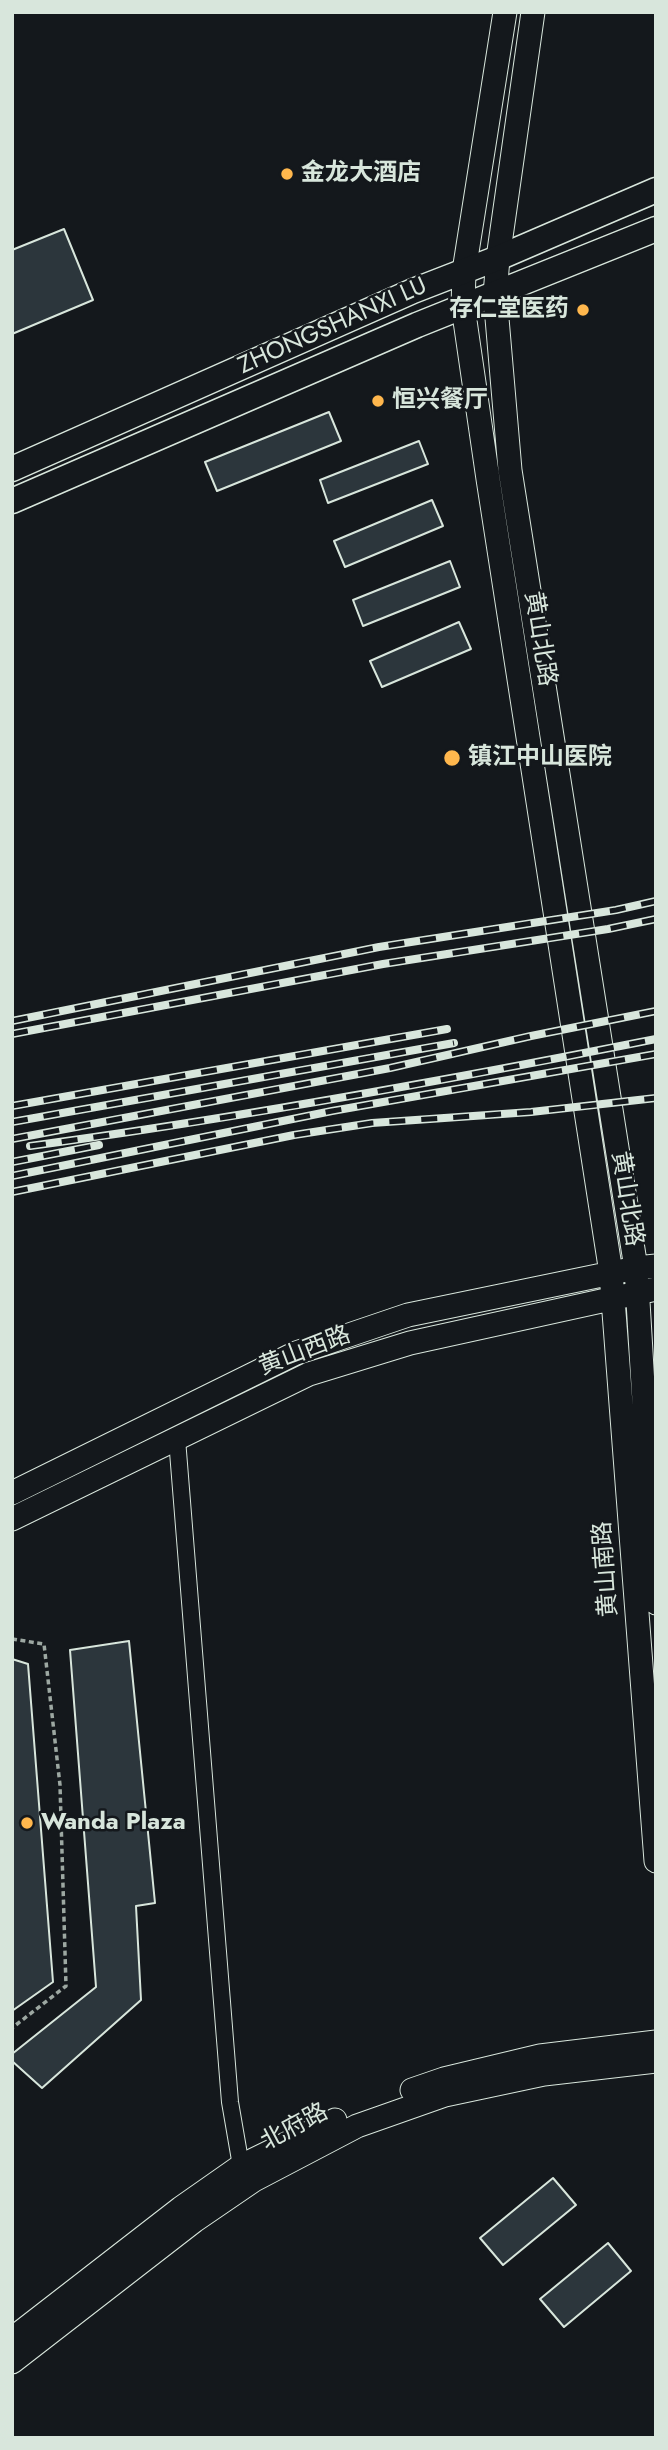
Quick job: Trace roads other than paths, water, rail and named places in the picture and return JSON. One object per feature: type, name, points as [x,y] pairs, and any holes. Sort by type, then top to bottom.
[{"type":"main road","name":"黄山北路","points":[[505,12],[464,271],[463,307],[611,1273]]},
{"type":"main road","name":"黄山北路","points":[[533,12],[495,295],[510,470],[646,1267]]},
{"type":"main road","name":"ZHONGSHANXI LU","points":[[12,469],[413,291],[498,258],[656,190]]},
{"type":"main road","name":"ZHONGSHANXI LU","points":[[12,501],[417,325],[656,229]]},
{"type":"main road","name":"黄山西路","points":[[12,1493],[296,1353],[408,1315],[646,1267]]},
{"type":"main road","name":"黄山南路","points":[[646,1267],[656,1603]]},
{"type":"main road","name":"黄山南路","points":[[611,1273],[656,1861]]},
{"type":"main road","name":"黄山西路","points":[[12,1519],[309,1374],[410,1343],[646,1290]]},
{"type":"main road","name":"北府路","points":[[12,2339],[181,2208],[248,2173],[356,2110],[444,2079],[540,2056],[656,2042]]},
{"type":"main road","name":"北府路","points":[[12,2362],[194,2221],[248,2173],[357,2126],[445,2095],[544,2074],[656,2061]]},
{"type":"street","points":[[646,1290],[656,1305]]},
{"type":"street","points":[[177,1439],[230,2102],[248,2173]]},
{"type":"railway","points":[[12,1021],[379,947],[616,910],[656,901]]},
{"type":"railway","points":[[12,1034],[383,964],[656,919]]},
{"type":"railway","points":[[12,1139],[390,1068],[656,1011]]},
{"type":"railway","points":[[12,1106],[447,1029]]},
{"type":"railway","points":[[30,1146],[343,1097],[656,1039]]},
{"type":"railway","points":[[12,1122],[454,1043]]},
{"type":"railway","points":[[12,1176],[332,1111],[656,1054]]},
{"type":"railway","points":[[12,1192],[294,1135],[372,1123],[531,1112],[656,1098]]},
{"type":"railway","points":[[12,1162],[99,1145]]},
{"type":"place","name":"金龙大酒店","points":[[287,174]]},
{"type":"place","name":"存仁堂医药","points":[[583,310]]},
{"type":"place","name":"恒兴餐厅","points":[[378,401]]},
{"type":"place","name":"镇江中山医院","points":[[452,758]]},
{"type":"place","name":"Wanda Plaza","points":[[27,1823]]}]
